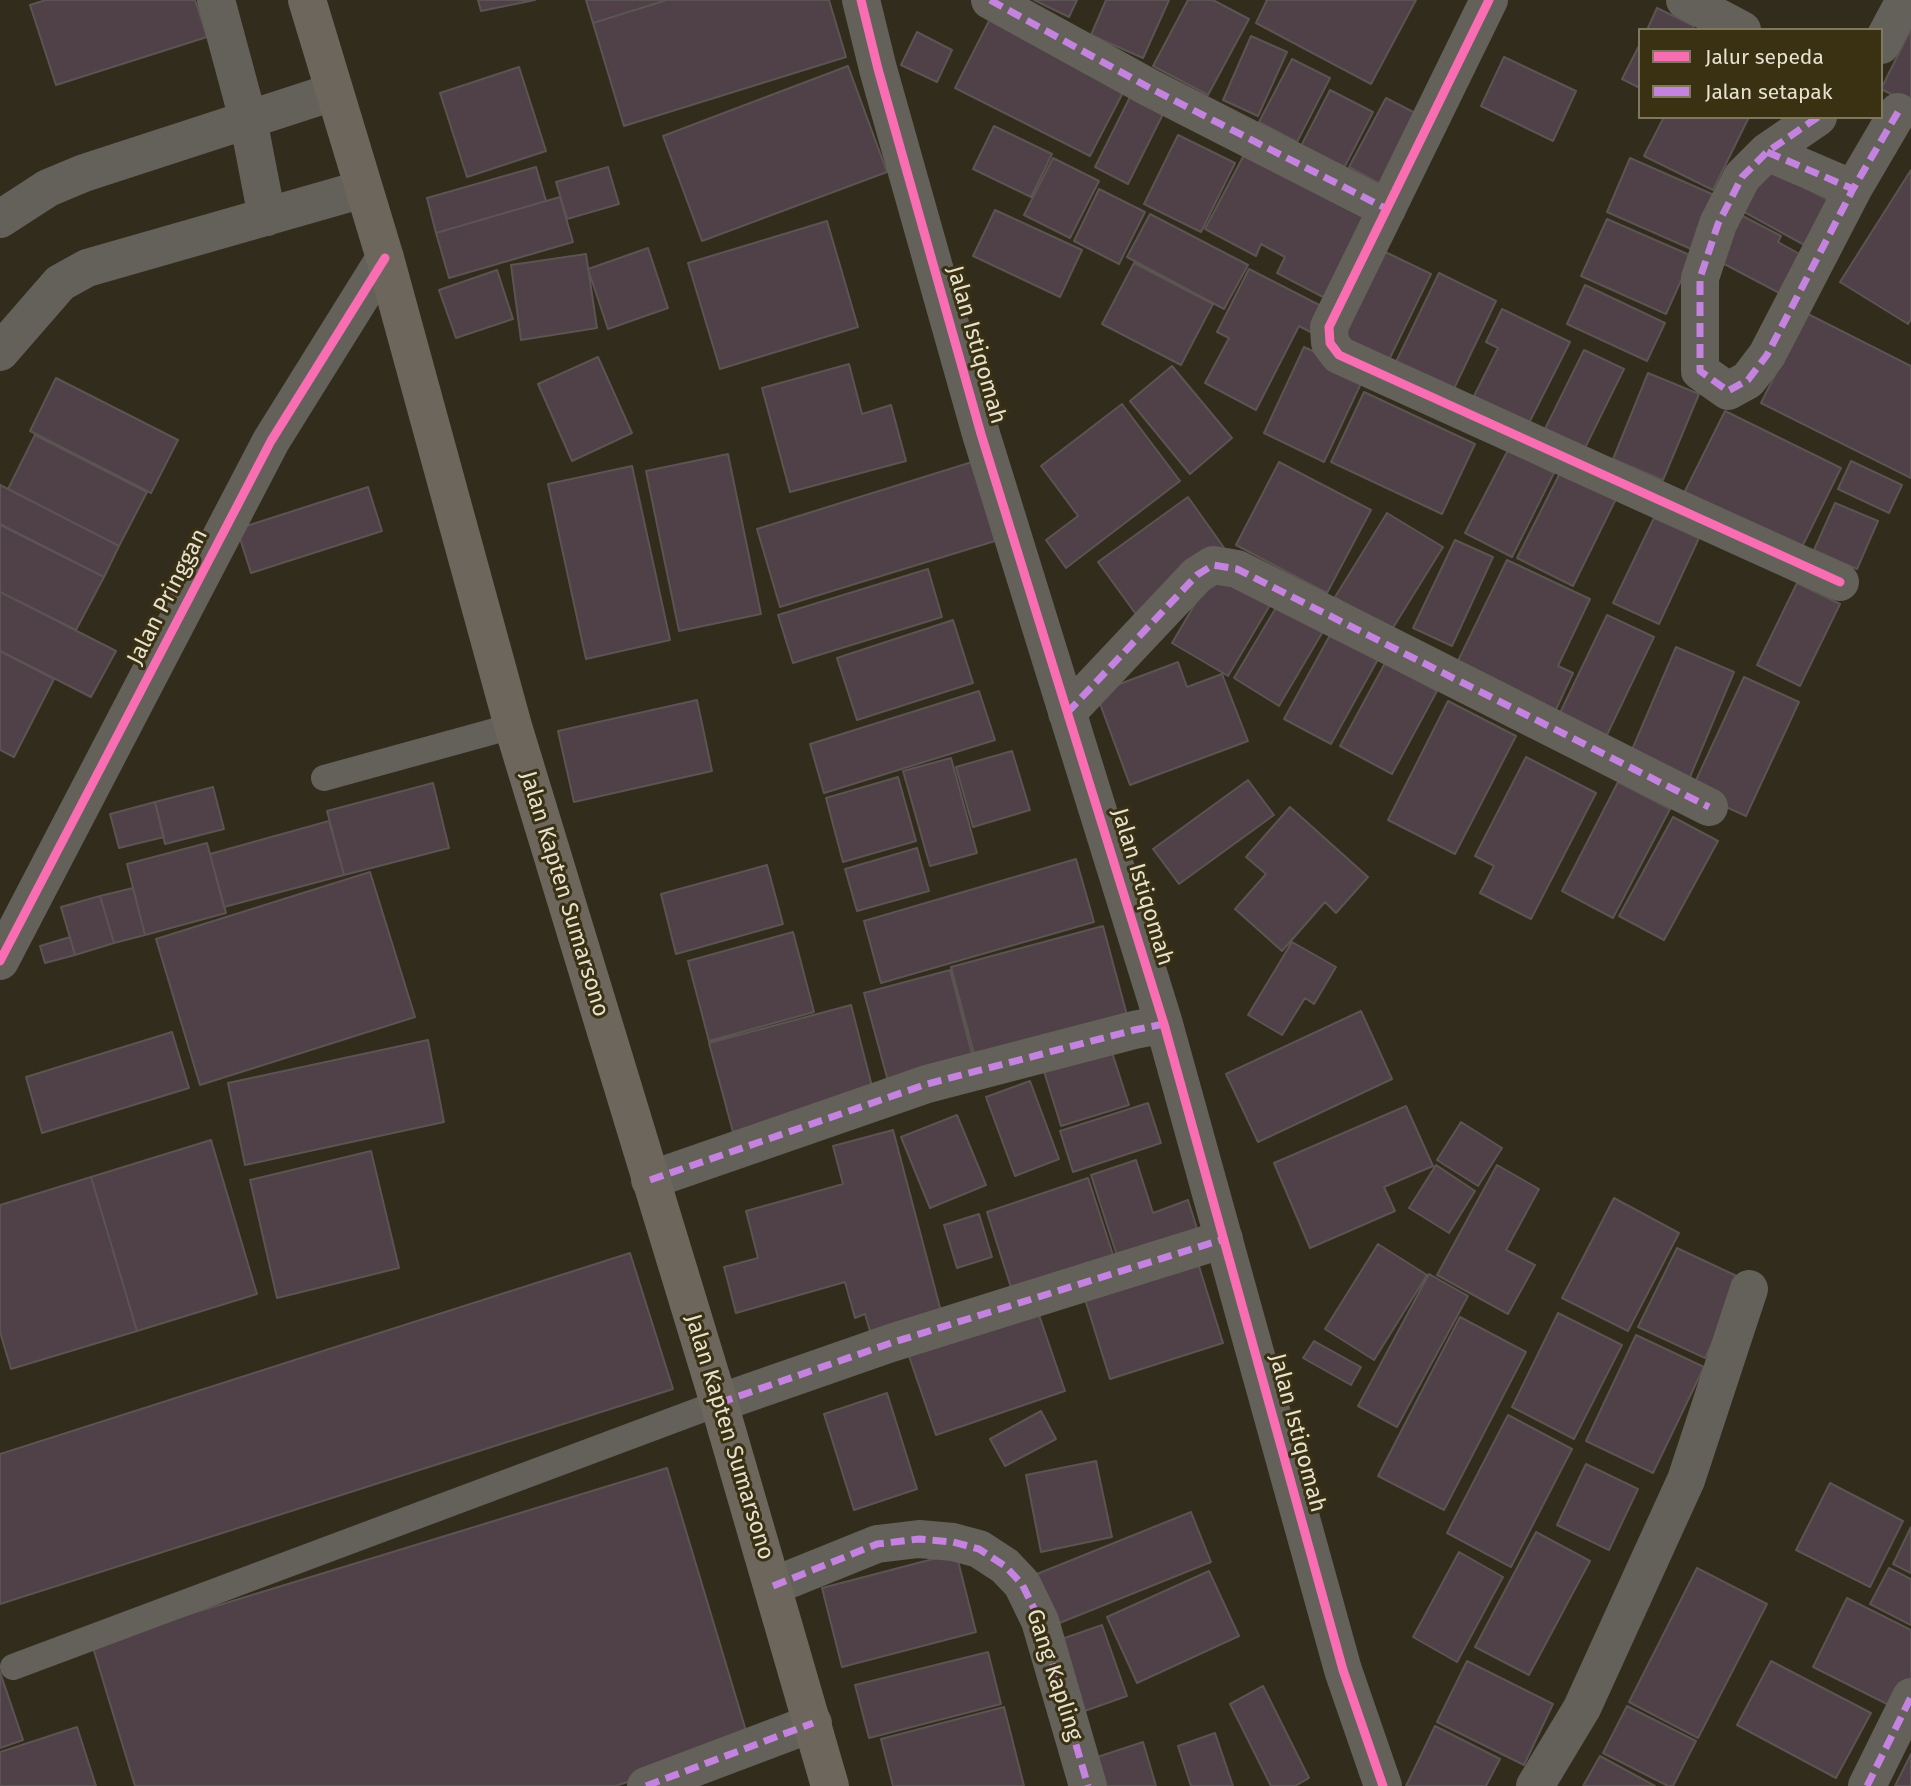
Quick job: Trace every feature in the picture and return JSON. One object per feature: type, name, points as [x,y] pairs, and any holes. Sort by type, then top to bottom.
[{"type":"highway","name":"Jalan Kapten Sumarsono","points":[[307,0],[385,258],[513,726],[719,1402],[830,1786]]},
{"type":"street","points":[[216,0],[248,119],[267,217]]},
{"type":"street","name":"Jalan Istiqomah","points":[[861,0],[981,434],[1164,1024],[1377,1784]]},
{"type":"street","points":[[990,0],[1150,88],[1387,209]]},
{"type":"street","points":[[1489,0],[1329,327],[1330,343],[1339,355],[1840,582]]},
{"type":"street","points":[[1685,0],[1738,28]]},
{"type":"street","points":[[1883,41],[1905,0]]},
{"type":"street","points":[[0,219],[48,188],[84,173],[333,92]]},
{"type":"street","points":[[1815,119],[1767,152],[1742,177],[1718,224],[1700,278],[1700,371],[1728,391],[1748,380],[1767,355],[1853,189],[1897,111]]},
{"type":"street","points":[[1767,152],[1853,189]]},
{"type":"street","points":[[0,352],[60,283],[87,268],[363,189]]},
{"type":"street","name":"Jalan Pringgan","points":[[0,961],[271,441],[385,258]]},
{"type":"street","points":[[1067,713],[1197,575],[1213,565],[1237,569],[1709,807]]},
{"type":"street","points":[[650,1180],[927,1084],[1164,1024]]},
{"type":"street","points":[[719,1402],[891,1343],[1224,1239]]},
{"type":"street","points":[[1535,1786],[1582,1707],[1686,1480],[1749,1289]]},
{"type":"street","name":"Gang Kapling","points":[[773,1586],[877,1544],[919,1539],[953,1542],[979,1549],[1005,1566],[1022,1584],[1040,1621],[1088,1786]]},
{"type":"street","points":[[1867,1786],[1911,1697]]},
{"type":"street","points":[[646,1786],[813,1723]]},
{"type":"lane","points":[[324,778],[513,726]]},
{"type":"lane","points":[[13,1667],[719,1402]]},
{"type":"building","points":[[46,0],[195,0],[207,37],[56,85],[30,5]]},
{"type":"building","points":[[478,0],[535,0],[481,11]]},
{"type":"building","points":[[586,0],[667,0],[593,23]]},
{"type":"building","points":[[667,0],[829,0],[846,57],[624,126],[593,23]]},
{"type":"building","points":[[1034,0],[1077,0],[1069,17]]},
{"type":"building","points":[[1106,0],[1169,0],[1143,58],[1091,35]]},
{"type":"building","points":[[1188,0],[1213,0],[1249,19],[1208,95],[1153,66]]},
{"type":"building","points":[[1267,0],[1416,0],[1371,84],[1256,23]]},
{"type":"building","points":[[1657,8],[1694,26],[1694,28],[1648,28]]},
{"type":"building","points":[[993,13],[1129,81],[1090,156],[955,88]]},
{"type":"building","points":[[1911,29],[1911,104],[1883,90]]},
{"type":"building","points":[[917,32],[952,50],[937,82],[901,65]]},
{"type":"building","points":[[1251,36],[1287,52],[1258,116],[1223,100]]},
{"type":"building","points":[[1638,48],[1638,87],[1622,79]]},
{"type":"building","points":[[1504,57],[1576,91],[1553,141],[1481,106]]},
{"type":"building","points":[[1292,59],[1330,78],[1297,142],[1259,122]]},
{"type":"building","points":[[848,66],[887,172],[702,241],[663,136]]},
{"type":"building","points":[[519,67],[546,151],[467,177],[440,93]]},
{"type":"building","points":[[1330,90],[1373,112],[1344,168],[1301,146]]},
{"type":"building","points":[[1133,91],[1166,108],[1128,184],[1095,167]]},
{"type":"building","points":[[1386,98],[1425,118],[1388,188],[1349,167]]},
{"type":"building","points":[[1663,119],[1748,119],[1713,190],[1644,156]]},
{"type":"building","points":[[994,126],[1052,154],[1031,197],[973,169]]},
{"type":"building","points":[[1178,135],[1235,163],[1201,232],[1144,204]]},
{"type":"building","points":[[1245,153],[1367,218],[1325,298],[1277,273],[1285,257],[1261,244],[1256,256],[1205,229]]},
{"type":"building","points":[[1053,158],[1099,181],[1070,238],[1024,215]]},
{"type":"building","points":[[1630,158],[1721,198],[1698,252],[1607,212]]},
{"type":"building","points":[[1760,164],[1832,202],[1808,247],[1737,208]]},
{"type":"building","points":[[536,167],[546,201],[436,233],[427,198]]},
{"type":"building","points":[[608,167],[619,204],[567,219],[556,182]]},
{"type":"building","points":[[1911,170],[1911,319],[1908,324],[1840,282]]},
{"type":"building","points":[[1099,189],[1145,212],[1119,264],[1074,241]]},
{"type":"building","points":[[560,197],[573,242],[449,278],[436,233]]},
{"type":"building","points":[[995,210],[1082,250],[1060,297],[973,256]]},
{"type":"building","points":[[1737,213],[1781,236],[1778,242],[1805,257],[1785,296],[1713,258]]},
{"type":"building","points":[[1150,214],[1248,265],[1224,309],[1127,257]]},
{"type":"building","points":[[1607,219],[1692,256],[1666,314],[1581,276]]},
{"type":"building","points":[[827,221],[858,327],[720,369],[688,263]]},
{"type":"building","points":[[648,248],[668,308],[608,329],[588,269]]},
{"type":"building","points":[[1377,248],[1431,274],[1386,366],[1333,340]]},
{"type":"building","points":[[586,254],[597,328],[521,340],[511,265]]},
{"type":"building","points":[[1134,263],[1213,304],[1181,365],[1102,324]]},
{"type":"building","points":[[1249,269],[1331,311],[1318,336],[1299,326],[1256,410],[1205,383],[1229,338],[1217,332]]},
{"type":"building","points":[[497,270],[513,319],[456,338],[439,290]]},
{"type":"building","points":[[1439,273],[1496,301],[1451,395],[1393,368]]},
{"type":"building","points":[[1585,285],[1665,323],[1647,361],[1567,324]]},
{"type":"building","points":[[1502,309],[1570,342],[1529,423],[1474,396],[1498,348],[1486,342]]},
{"type":"building","points":[[1806,313],[1911,366],[1911,478],[1761,403]]},
{"type":"building","points":[[1304,347],[1365,375],[1324,462],[1264,433]]},
{"type":"building","points":[[1584,350],[1624,369],[1582,454],[1542,435]]},
{"type":"building","points":[[598,357],[632,433],[572,461],[538,384]]},
{"type":"building","points":[[849,364],[862,414],[891,405],[906,461],[790,492],[762,388]]},
{"type":"building","points":[[1172,366],[1232,438],[1190,474],[1130,401]]},
{"type":"building","points":[[1648,373],[1699,394],[1663,480],[1613,459]]},
{"type":"building","points":[[56,378],[178,440],[151,493],[30,431]]},
{"type":"building","points":[[1364,392],[1475,444],[1442,514],[1331,462]]},
{"type":"building","points":[[1122,404],[1180,481],[1066,568],[1046,540],[1078,516],[1041,466]]},
{"type":"building","points":[[1725,411],[1841,468],[1799,553],[1683,495]]},
{"type":"building","points":[[35,435],[147,492],[119,546],[8,489]]},
{"type":"building","points":[[1508,450],[1554,473],[1512,557],[1465,533]]},
{"type":"building","points":[[728,454],[761,614],[679,631],[646,471]]},
{"type":"building","points":[[1851,461],[1902,485],[1889,513],[1838,489]]},
{"type":"building","points":[[972,462],[995,541],[780,607],[757,529]]},
{"type":"building","points":[[1279,462],[1371,510],[1327,593],[1236,545]]},
{"type":"building","points":[[632,466],[670,640],[586,659],[548,484]]},
{"type":"building","points":[[1561,471],[1616,499],[1573,586],[1517,558]]},
{"type":"building","points":[[0,485],[119,546],[104,577],[0,524]]},
{"type":"building","points":[[368,487],[382,531],[251,573],[237,529]]},
{"type":"building","points":[[1188,497],[1227,552],[1138,617],[1098,562]]},
{"type":"building","points":[[1835,503],[1878,521],[1857,569],[1814,550]]},
{"type":"building","points":[[1387,513],[1443,547],[1391,631],[1335,597]]},
{"type":"building","points":[[1654,518],[1699,538],[1659,624],[1613,603]]},
{"type":"building","points":[[0,525],[104,577],[76,630],[0,592]]},
{"type":"building","points":[[1455,540],[1493,557],[1452,646],[1413,628]]},
{"type":"building","points":[[1507,560],[1590,599],[1558,666],[1573,673],[1553,716],[1454,669]]},
{"type":"building","points":[[1217,567],[1273,600],[1228,676],[1172,643]]},
{"type":"building","points":[[928,569],[942,617],[793,663],[778,615]]},
{"type":"building","points":[[1797,583],[1840,604],[1800,686],[1757,665]]},
{"type":"building","points":[[0,592],[116,651],[91,697],[0,651]]},
{"type":"building","points":[[1280,601],[1325,628],[1279,706],[1234,678]]},
{"type":"building","points":[[1607,615],[1654,637],[1604,741],[1557,719]]},
{"type":"building","points":[[953,620],[973,683],[857,720],[837,658]]},
{"type":"building","points":[[1335,626],[1382,652],[1331,744],[1284,719]]},
{"type":"building","points":[[1676,647],[1734,672],[1687,784],[1628,759]]},
{"type":"building","points":[[0,651],[54,679],[14,757],[0,750]]},
{"type":"building","points":[[1178,662],[1187,687],[1222,674],[1248,741],[1130,785],[1096,693]]},
{"type":"building","points":[[1385,663],[1437,691],[1392,774],[1340,746]]},
{"type":"building","points":[[1744,677],[1799,702],[1746,816],[1691,791]]},
{"type":"building","points":[[979,691],[995,740],[824,793],[810,744]]},
{"type":"building","points":[[697,700],[712,771],[574,802],[558,731]]},
{"type":"building","points":[[1448,701],[1516,736],[1455,854],[1388,820]]},
{"type":"building","points":[[1012,751],[1030,810],[973,827],[956,767]]},
{"type":"building","points":[[1526,757],[1596,793],[1531,919],[1480,893],[1494,866],[1475,856]]},
{"type":"building","points":[[951,758],[977,853],[930,866],[903,771]]},
{"type":"building","points":[[898,777],[916,841],[843,862],[826,798]]},
{"type":"building","points":[[1248,780],[1274,815],[1179,884],[1153,849]]},
{"type":"building","points":[[1618,782],[1670,809],[1613,918],[1562,891]]},
{"type":"building","points":[[433,783],[449,848],[344,875],[327,811]]},
{"type":"building","points":[[213,787],[224,829],[165,844],[155,802]]},
{"type":"building","points":[[155,802],[164,837],[119,848],[110,814]]},
{"type":"building","points":[[1290,807],[1368,877],[1336,913],[1325,902],[1282,951],[1235,909],[1266,874],[1246,857]]},
{"type":"building","points":[[1673,817],[1718,841],[1664,940],[1619,916]]},
{"type":"building","points":[[329,821],[344,875],[224,907],[210,854]]},
{"type":"building","points":[[207,843],[226,913],[145,935],[127,864]]},
{"type":"building","points":[[917,848],[929,891],[857,911],[845,869]]},
{"type":"building","points":[[1076,859],[1094,922],[881,983],[864,921]]},
{"type":"building","points":[[767,865],[783,924],[676,954],[661,894]]},
{"type":"building","points":[[370,872],[415,1017],[200,1085],[156,939]]},
{"type":"building","points":[[133,888],[145,935],[114,943],[100,896]]},
{"type":"building","points":[[100,896],[114,943],[75,955],[61,907]]},
{"type":"building","points":[[1103,926],[1128,1019],[976,1061],[951,967]]},
{"type":"building","points":[[793,932],[814,1012],[709,1041],[688,961]]},
{"type":"building","points":[[70,937],[75,955],[45,963],[40,946]]},
{"type":"building","points":[[1292,942],[1336,967],[1314,1004],[1305,998],[1282,1035],[1248,1015]]},
{"type":"building","points":[[950,970],[973,1058],[888,1081],[864,993]]},
{"type":"building","points":[[851,1005],[874,1094],[733,1132],[709,1043]]},
{"type":"building","points":[[1361,1011],[1392,1079],[1258,1142],[1226,1074]]},
{"type":"building","points":[[172,1032],[189,1088],[42,1133],[26,1077]]},
{"type":"building","points":[[428,1040],[444,1122],[245,1165],[228,1083]]},
{"type":"building","points":[[1109,1043],[1129,1105],[1061,1126],[1042,1065]]},
{"type":"building","points":[[1030,1081],[1059,1159],[1015,1176],[986,1097]]},
{"type":"building","points":[[1148,1103],[1161,1143],[1073,1172],[1060,1131]]},
{"type":"building","points":[[1406,1106],[1433,1166],[1384,1187],[1395,1211],[1310,1248],[1274,1163]]},
{"type":"building","points":[[957,1115],[986,1185],[930,1208],[901,1137]]},
{"type":"building","points":[[1461,1122],[1502,1148],[1478,1186],[1437,1160]]},
{"type":"building","points":[[893,1130],[943,1319],[872,1338],[865,1314],[855,1318],[845,1282],[736,1313],[724,1267],[758,1258],[746,1211],[843,1184],[833,1146]]},
{"type":"building","points":[[211,1140],[257,1294],[137,1331],[91,1177]]},
{"type":"building","points":[[371,1151],[399,1268],[277,1298],[250,1180]]},
{"type":"building","points":[[1136,1160],[1153,1213],[1188,1200],[1199,1235],[1119,1262],[1091,1175]]},
{"type":"building","points":[[1436,1165],[1475,1191],[1449,1233],[1409,1208]]},
{"type":"building","points":[[1497,1165],[1539,1189],[1506,1250],[1535,1265],[1508,1314],[1437,1275]]},
{"type":"building","points":[[91,1177],[137,1331],[11,1369],[0,1332],[0,1205]]},
{"type":"building","points":[[1088,1178],[1116,1264],[1014,1297],[987,1212]]},
{"type":"building","points":[[1614,1198],[1679,1233],[1628,1331],[1562,1298]]},
{"type":"building","points":[[979,1214],[992,1257],[957,1268],[944,1225]]},
{"type":"building","points":[[1378,1244],[1427,1275],[1374,1360],[1325,1329]]},
{"type":"building","points":[[1677,1248],[1743,1279],[1705,1358],[1638,1327]]},
{"type":"building","points":[[630,1253],[673,1389],[0,1604],[0,1454]]},
{"type":"building","points":[[1197,1260],[1223,1343],[1110,1379],[1084,1296]]},
{"type":"building","points":[[1429,1274],[1468,1296],[1397,1427],[1358,1406]]},
{"type":"building","points":[[1038,1312],[1065,1391],[936,1435],[909,1356]]},
{"type":"building","points":[[1558,1313],[1622,1345],[1574,1439],[1512,1407]]},
{"type":"building","points":[[1460,1317],[1526,1352],[1444,1510],[1378,1476]]},
{"type":"building","points":[[1636,1335],[1704,1367],[1653,1473],[1586,1441]]},
{"type":"building","points":[[1314,1341],[1361,1367],[1351,1385],[1303,1358]]},
{"type":"building","points":[[887,1393],[917,1489],[854,1510],[824,1414]]},
{"type":"building","points":[[1041,1411],[1056,1439],[1005,1466],[990,1439]]},
{"type":"building","points":[[1508,1415],[1572,1449],[1511,1567],[1447,1533]]},
{"type":"building","points":[[1096,1461],[1112,1537],[1041,1552],[1026,1475]]},
{"type":"building","points":[[1586,1464],[1638,1489],[1609,1550],[1557,1525]]},
{"type":"building","points":[[667,1468],[750,1744],[615,1786],[135,1786],[92,1644]]},
{"type":"building","points":[[1830,1483],[1903,1521],[1870,1587],[1796,1550]]},
{"type":"building","points":[[1191,1512],[1211,1562],[1057,1624],[1037,1574]]},
{"type":"building","points":[[1911,1527],[1911,1573],[1893,1564]]},
{"type":"building","points":[[1536,1532],[1590,1561],[1529,1675],[1475,1647]]},
{"type":"building","points":[[1459,1552],[1503,1577],[1457,1662],[1413,1637]]},
{"type":"building","points":[[956,1553],[976,1632],[842,1667],[822,1588]]},
{"type":"building","points":[[1697,1568],[1767,1604],[1698,1738],[1629,1702]]},
{"type":"building","points":[[1889,1568],[1911,1579],[1911,1625],[1870,1604]]},
{"type":"building","points":[[1209,1571],[1239,1636],[1137,1683],[1107,1617]]},
{"type":"building","points":[[1847,1598],[1911,1630],[1911,1679],[1897,1709],[1813,1667]]},
{"type":"building","points":[[1102,1625],[1127,1696],[1079,1713],[1053,1642]]},
{"type":"building","points":[[988,1652],[1001,1704],[869,1738],[855,1685]]},
{"type":"building","points":[[1467,1661],[1553,1704],[1524,1765],[1437,1722]]},
{"type":"building","points":[[1771,1661],[1871,1713],[1836,1778],[1737,1725]]},
{"type":"building","points":[[0,1672],[23,1740],[0,1748]]},
{"type":"building","points":[[1263,1686],[1309,1778],[1295,1786],[1271,1786],[1230,1704]]},
{"type":"building","points":[[1627,1706],[1696,1741],[1673,1786],[1668,1786],[1603,1753]]},
{"type":"building","points":[[1004,1707],[1024,1786],[893,1786],[881,1739]]},
{"type":"building","points":[[1435,1726],[1500,1759],[1486,1786],[1406,1786]]},
{"type":"building","points":[[77,1727],[96,1786],[0,1786],[0,1752]]},
{"type":"building","points":[[1215,1733],[1233,1786],[1191,1786],[1178,1746]]},
{"type":"building","points":[[1143,1742],[1156,1786],[1089,1786],[1082,1762]]},
{"type":"building","points":[[1911,1754],[1911,1786],[1895,1786]]},
{"type":"building","points":[[1600,1756],[1655,1786],[1583,1786]]},
{"type":"marked path","points":[[990,0],[1150,88],[1387,209]]},
{"type":"marked path","points":[[1815,119],[1767,152],[1742,177],[1718,224],[1700,278],[1700,371],[1728,391],[1748,380],[1767,355],[1853,189],[1898,112]]},
{"type":"marked path","points":[[1767,152],[1853,189]]},
{"type":"marked path","points":[[1067,713],[1197,575],[1213,565],[1237,569],[1709,807]]},
{"type":"marked path","points":[[650,1180],[927,1084],[1164,1024]]},
{"type":"marked path","points":[[719,1403],[891,1343],[1224,1239]]},
{"type":"marked path","points":[[773,1586],[877,1544],[919,1539],[953,1542],[979,1549],[1005,1566],[1022,1584],[1040,1621],[1088,1786]]},
{"type":"marked path","points":[[1867,1786],[1911,1697]]},
{"type":"marked path","points":[[646,1786],[813,1723]]},
{"type":"cycle path","points":[[861,0],[981,434],[1164,1024],[1343,1670],[1383,1786]]},
{"type":"cycle path","points":[[1489,0],[1329,327],[1330,343],[1339,355],[1840,582]]},
{"type":"cycle path","points":[[0,961],[271,441],[385,258]]}]
